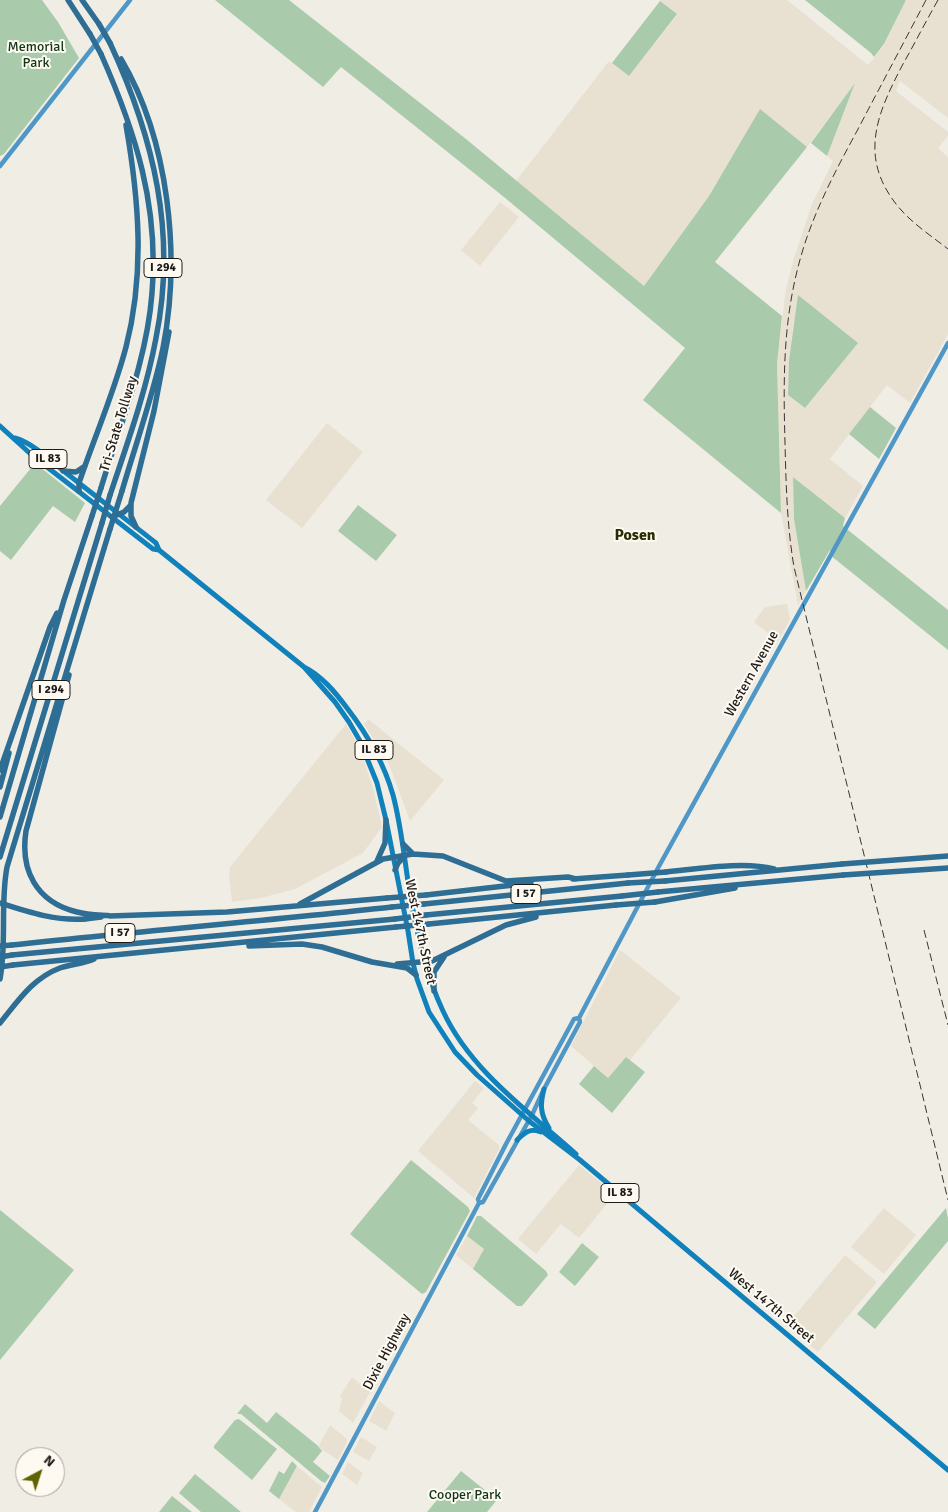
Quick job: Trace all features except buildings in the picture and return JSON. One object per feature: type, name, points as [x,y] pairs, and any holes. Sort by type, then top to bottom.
[{"type":"highway","name":"Tri-State Tollway","points":[[0,817],[64,600],[135,377],[146,334],[152,293],[153,241],[150,201],[140,160],[122,101],[101,54],[68,0]]},
{"type":"highway","name":"Tri-State Tollway","points":[[0,857],[146,382],[163,298],[164,245],[153,162],[139,113],[110,43],[82,0]]},
{"type":"highway","points":[[0,979],[3,954],[3,888],[7,867],[122,490],[162,349],[169,300],[171,257],[168,219],[158,154],[134,85],[110,43]]},
{"type":"highway","points":[[79,491],[79,483],[126,347],[137,280],[139,237],[137,196],[122,101]]},
{"type":"highway","points":[[136,527],[131,516],[132,503],[166,353],[171,311],[169,300]]},
{"type":"highway","points":[[63,471],[77,472],[86,464]]},
{"type":"highway","points":[[112,517],[126,510],[132,503]]},
{"type":"highway","points":[[0,770],[50,627],[64,600]]},
{"type":"highway","points":[[78,634],[76,650],[26,831],[24,848],[29,875],[37,888],[47,898],[84,916]]},
{"type":"highway","points":[[0,787],[14,732]]},
{"type":"highway","points":[[377,861],[385,843],[386,820]]},
{"type":"highway","points":[[403,844],[413,854]]},
{"type":"highway","points":[[296,906],[377,861],[413,854],[443,856],[506,880],[568,877],[576,879]]},
{"type":"highway","points":[[396,870],[398,863],[406,856]]},
{"type":"highway","name":"I 57","points":[[0,946],[628,883],[948,856]]},
{"type":"highway","points":[[0,903],[48,917],[73,920],[84,916],[243,911],[729,866],[766,867],[778,870]]},
{"type":"highway","name":"I 57","points":[[0,956],[658,892],[843,875],[948,868]]},
{"type":"highway","points":[[249,944],[396,927],[655,902],[729,890],[749,884]]},
{"type":"highway","points":[[390,964],[432,961],[506,925],[547,913]]},
{"type":"highway","points":[[0,967],[240,944],[311,945],[372,962],[407,968],[416,975]]},
{"type":"highway","points":[[434,991],[434,972],[445,955]]},
{"type":"highway","points":[[0,1023],[27,990],[41,977],[58,968],[87,962],[100,957]]},
{"type":"main road","points":[[0,166],[130,0]]},
{"type":"main road","name":"Western Avenue","points":[[532,1115],[580,1022],[579,1018],[658,868],[948,343]]},
{"type":"main road","name":"West 147th Street","points":[[0,426],[15,438],[22,447],[153,549],[159,550]]},
{"type":"main road","name":"West 147th Street","points":[[15,438],[24,441],[156,543],[159,550],[304,667],[335,702],[360,741],[377,782],[413,963],[429,1012],[455,1052],[528,1121],[552,1136]]},
{"type":"main road","name":"West 147th Street","points":[[304,667],[316,673],[341,699],[374,750],[392,793],[406,856],[409,888],[424,962],[444,1013],[469,1053],[483,1070],[552,1136],[948,1470]]},
{"type":"main road","name":"Western Avenue","points":[[525,1109],[574,1020],[579,1018]]},
{"type":"main road","points":[[544,1089],[541,1100],[541,1112],[552,1136]]},
{"type":"main road","name":"Dixie Highway","points":[[315,1512],[479,1203],[478,1199],[525,1109]]},
{"type":"main road","name":"Dixie Highway","points":[[479,1203],[484,1202],[532,1115]]},
{"type":"main road","points":[[517,1140],[527,1131],[532,1130],[538,1130],[552,1136]]},
{"type":"shaded area","points":[[659,0],[787,0],[868,65],[884,45],[906,0],[948,0],[948,118],[900,81],[896,91],[948,132],[948,136],[938,148],[948,157],[948,334],[910,403],[887,385],[830,459],[863,486],[845,518],[793,477],[794,519],[806,591],[798,605],[781,513],[777,364],[786,288],[794,258],[812,204],[833,161],[827,156],[854,85],[807,147],[760,110],[709,196],[644,286],[516,181],[609,61],[629,76],[677,15]],"holes":[[[794,320],[858,343],[805,408],[788,395],[789,360]]]},
{"type":"shaded area","points":[[500,202],[519,217],[480,266],[461,250]]},
{"type":"shaded area","points":[[327,423],[363,452],[302,528],[266,500]]},
{"type":"shaded area","points":[[787,604],[790,620],[778,641],[754,622],[765,607]]},
{"type":"shaded area","points":[[368,719],[444,780],[410,821],[389,764],[364,724]]},
{"type":"shaded area","points":[[346,724],[359,746],[373,788],[382,827],[363,853],[295,889],[261,898],[232,902],[229,876],[230,867]]},
{"type":"shaded area","points":[[620,950],[681,998],[630,1060],[626,1057],[608,1078],[571,1046]]},
{"type":"shaded area","points":[[475,1081],[484,1088],[472,1103],[478,1108],[468,1120],[499,1145],[499,1149],[474,1198],[418,1151]]},
{"type":"shaded area","points":[[579,1165],[615,1194],[579,1238],[561,1224],[536,1254],[518,1239]]},
{"type":"shaded area","points":[[884,1208],[916,1235],[884,1274],[851,1247]]},
{"type":"shaded area","points":[[467,1236],[484,1249],[473,1269],[456,1255]]},
{"type":"shaded area","points":[[845,1255],[877,1282],[818,1352],[786,1326]]},
{"type":"shaded area","points":[[352,1377],[370,1392],[353,1423],[339,1411],[342,1399],[340,1396]]},
{"type":"shaded area","points":[[379,1401],[395,1413],[386,1431],[369,1421]]},
{"type":"shaded area","points":[[330,1425],[347,1439],[338,1460],[318,1447]]},
{"type":"shaded area","points":[[361,1437],[377,1447],[369,1461],[353,1452]]},
{"type":"shaded area","points":[[348,1462],[363,1473],[357,1485],[342,1474]]},
{"type":"shaded area","points":[[297,1466],[322,1487],[309,1512],[296,1512],[279,1499]]},
{"type":"green space","name":"Memorial Park","points":[[0,0],[42,0],[58,22],[79,58],[4,154],[0,156]]},
{"type":"green space","points":[[215,0],[289,0],[466,139],[644,286],[709,196],[760,109],[807,147],[715,262],[782,316],[777,364],[781,513],[643,400],[685,348],[504,197],[341,67],[323,87]]},
{"type":"green space","points":[[805,0],[906,0],[884,44],[874,57]]},
{"type":"green space","points":[[660,1],[677,14],[629,76],[612,63]]},
{"type":"green space","points":[[855,83],[827,156],[811,143]]},
{"type":"green space","points":[[798,295],[858,343],[805,408],[788,395],[789,360]]},
{"type":"green space","points":[[870,407],[896,428],[879,459],[849,434]]},
{"type":"green space","points":[[35,463],[85,503],[75,522],[53,506],[11,560],[0,551],[0,506]]},
{"type":"green space","points":[[793,477],[845,518],[843,526],[948,610],[948,650],[830,555],[830,550],[806,591],[794,519]]},
{"type":"green space","points":[[358,505],[397,535],[376,561],[338,531]]},
{"type":"green space","points":[[626,1057],[645,1072],[612,1113],[579,1084],[594,1066],[608,1078]]},
{"type":"green space","points":[[411,1160],[468,1207],[470,1211],[426,1292],[422,1294],[350,1234]]},
{"type":"green space","points":[[946,1208],[948,1241],[875,1329],[857,1314]]},
{"type":"green space","points":[[0,1210],[74,1270],[0,1360]]},
{"type":"green space","points":[[477,1216],[481,1216],[546,1271],[548,1275],[522,1306],[517,1306],[473,1269],[484,1249],[467,1236]]},
{"type":"green space","points":[[582,1243],[599,1257],[575,1286],[559,1272]]},
{"type":"green space","points":[[245,1404],[267,1423],[276,1412],[317,1445],[322,1451],[313,1462],[330,1476],[325,1483],[241,1414],[237,1414]]},
{"type":"green space","points":[[239,1419],[277,1449],[252,1480],[214,1448],[235,1420]]},
{"type":"green space","points":[[292,1461],[297,1466],[279,1499],[269,1491],[279,1471],[284,1474]]},
{"type":"green space","name":"Cooper Park","points":[[461,1471],[496,1499],[487,1512],[427,1512]]},
{"type":"green space","points":[[195,1474],[241,1512],[201,1512],[179,1493]]},
{"type":"green space","points":[[172,1496],[192,1512],[159,1512]]},
{"type":"railway","points":[[926,0],[836,171],[806,240],[798,266],[789,316],[786,340],[784,416],[787,505],[794,567],[948,1200]]},
{"type":"railway","points":[[938,0],[886,99],[876,134],[875,151],[884,186],[896,204],[914,222],[948,249]]},
{"type":"railway","points":[[924,930],[948,1025]]},
{"type":"district","name":"Posen","points":[[635,536]]}]
